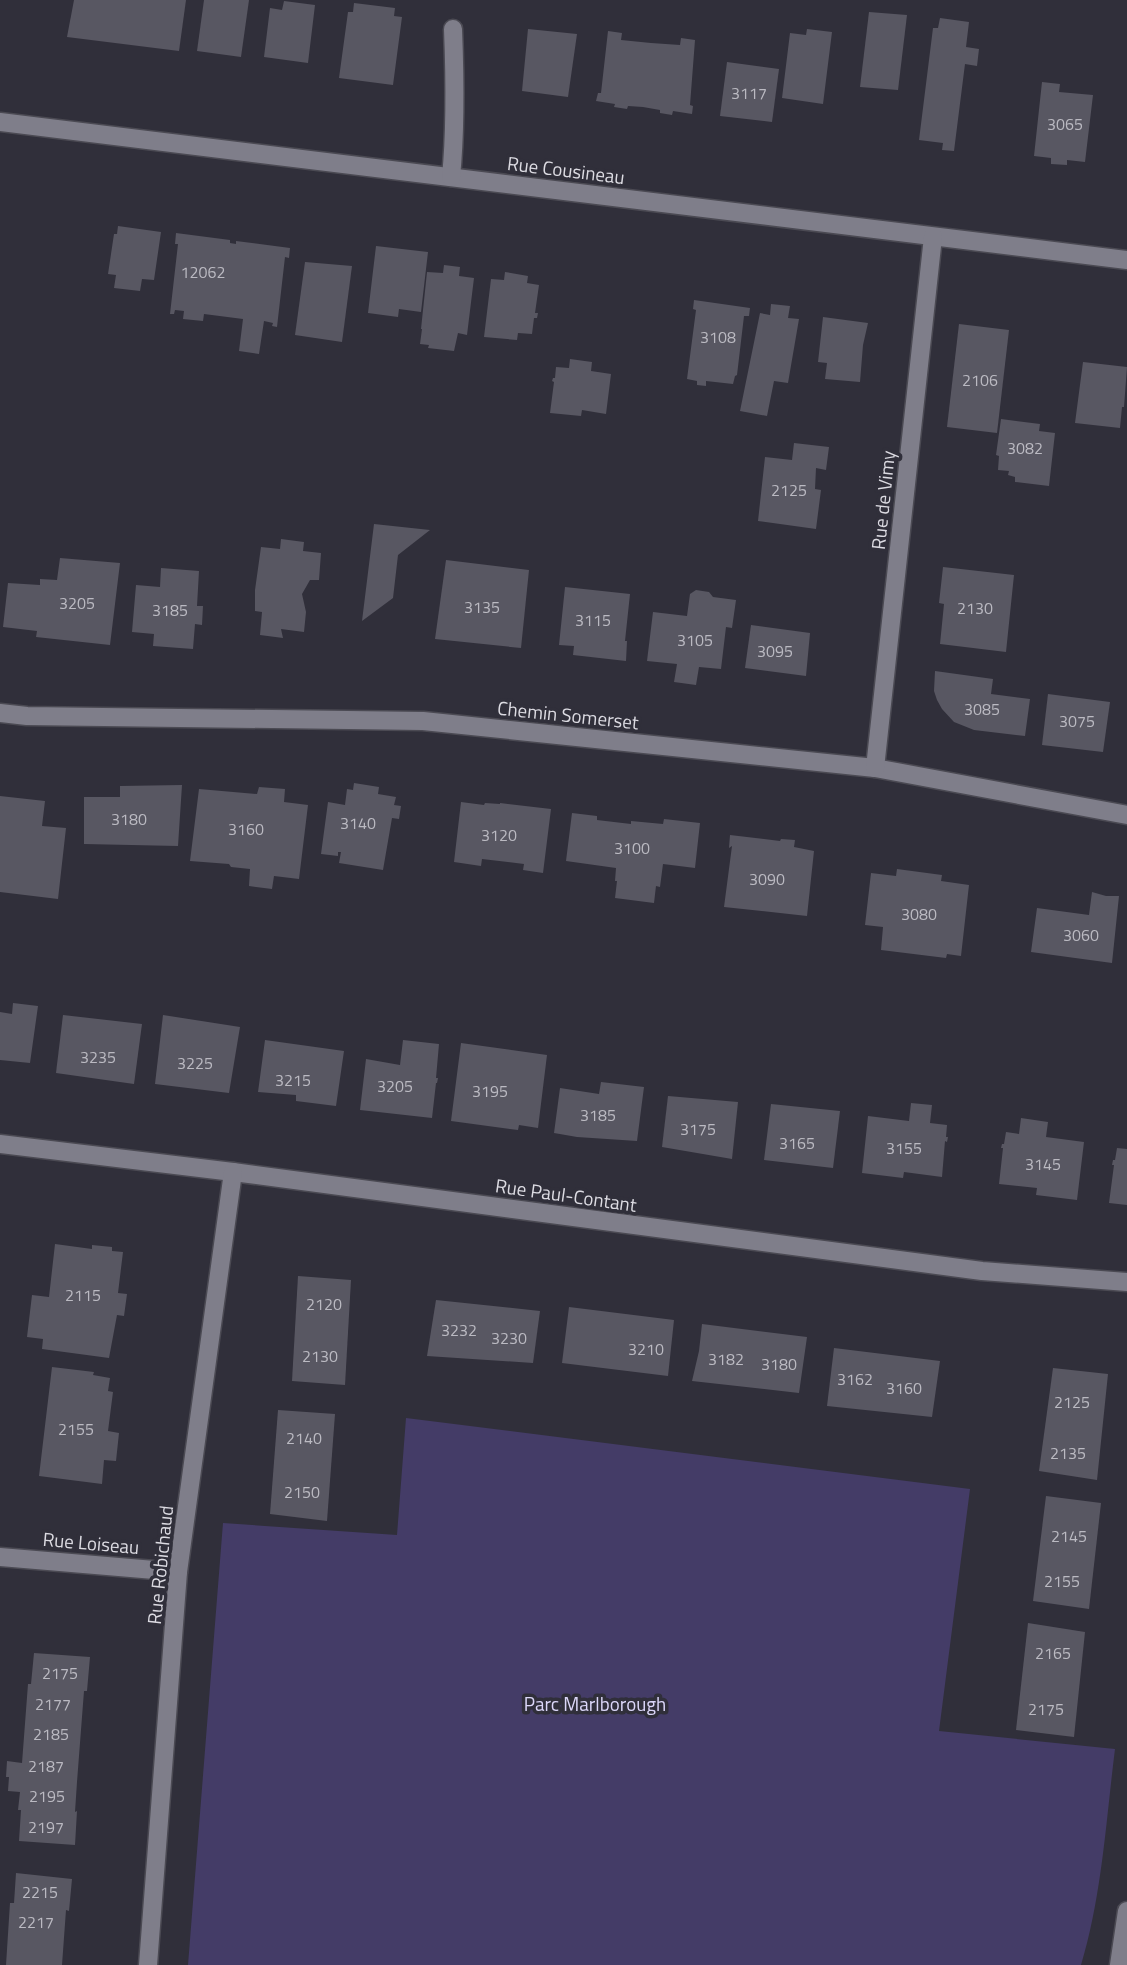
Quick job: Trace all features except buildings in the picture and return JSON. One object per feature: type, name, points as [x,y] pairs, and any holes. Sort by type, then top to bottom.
[{"type":"street","points":[[451,177],[456,88],[453,29]]},
{"type":"street","name":"Rue Cousineau","points":[[0,122],[1127,260]]},
{"type":"street","name":"Rue de Vimy","points":[[875,768],[933,237]]},
{"type":"street","name":"Chemin Somerset","points":[[0,713],[27,716],[423,721],[875,768],[1127,815]]},
{"type":"street","name":"Rue Paul-Contant","points":[[0,1144],[233,1172],[982,1272],[1127,1282]]},
{"type":"street","name":"Rue Robichaud","points":[[148,1965],[178,1572],[233,1172]]},
{"type":"street","name":"Rue Loiseau","points":[[0,1556],[178,1572]]},
{"type":"street","points":[[1119,1965],[1127,1911]]},
{"type":"green space","name":"Parc Marlborough","points":[[406,1418],[970,1489],[939,1731],[1115,1749],[1099,1885],[1081,1965],[188,1965],[223,1523],[397,1535]]}]
